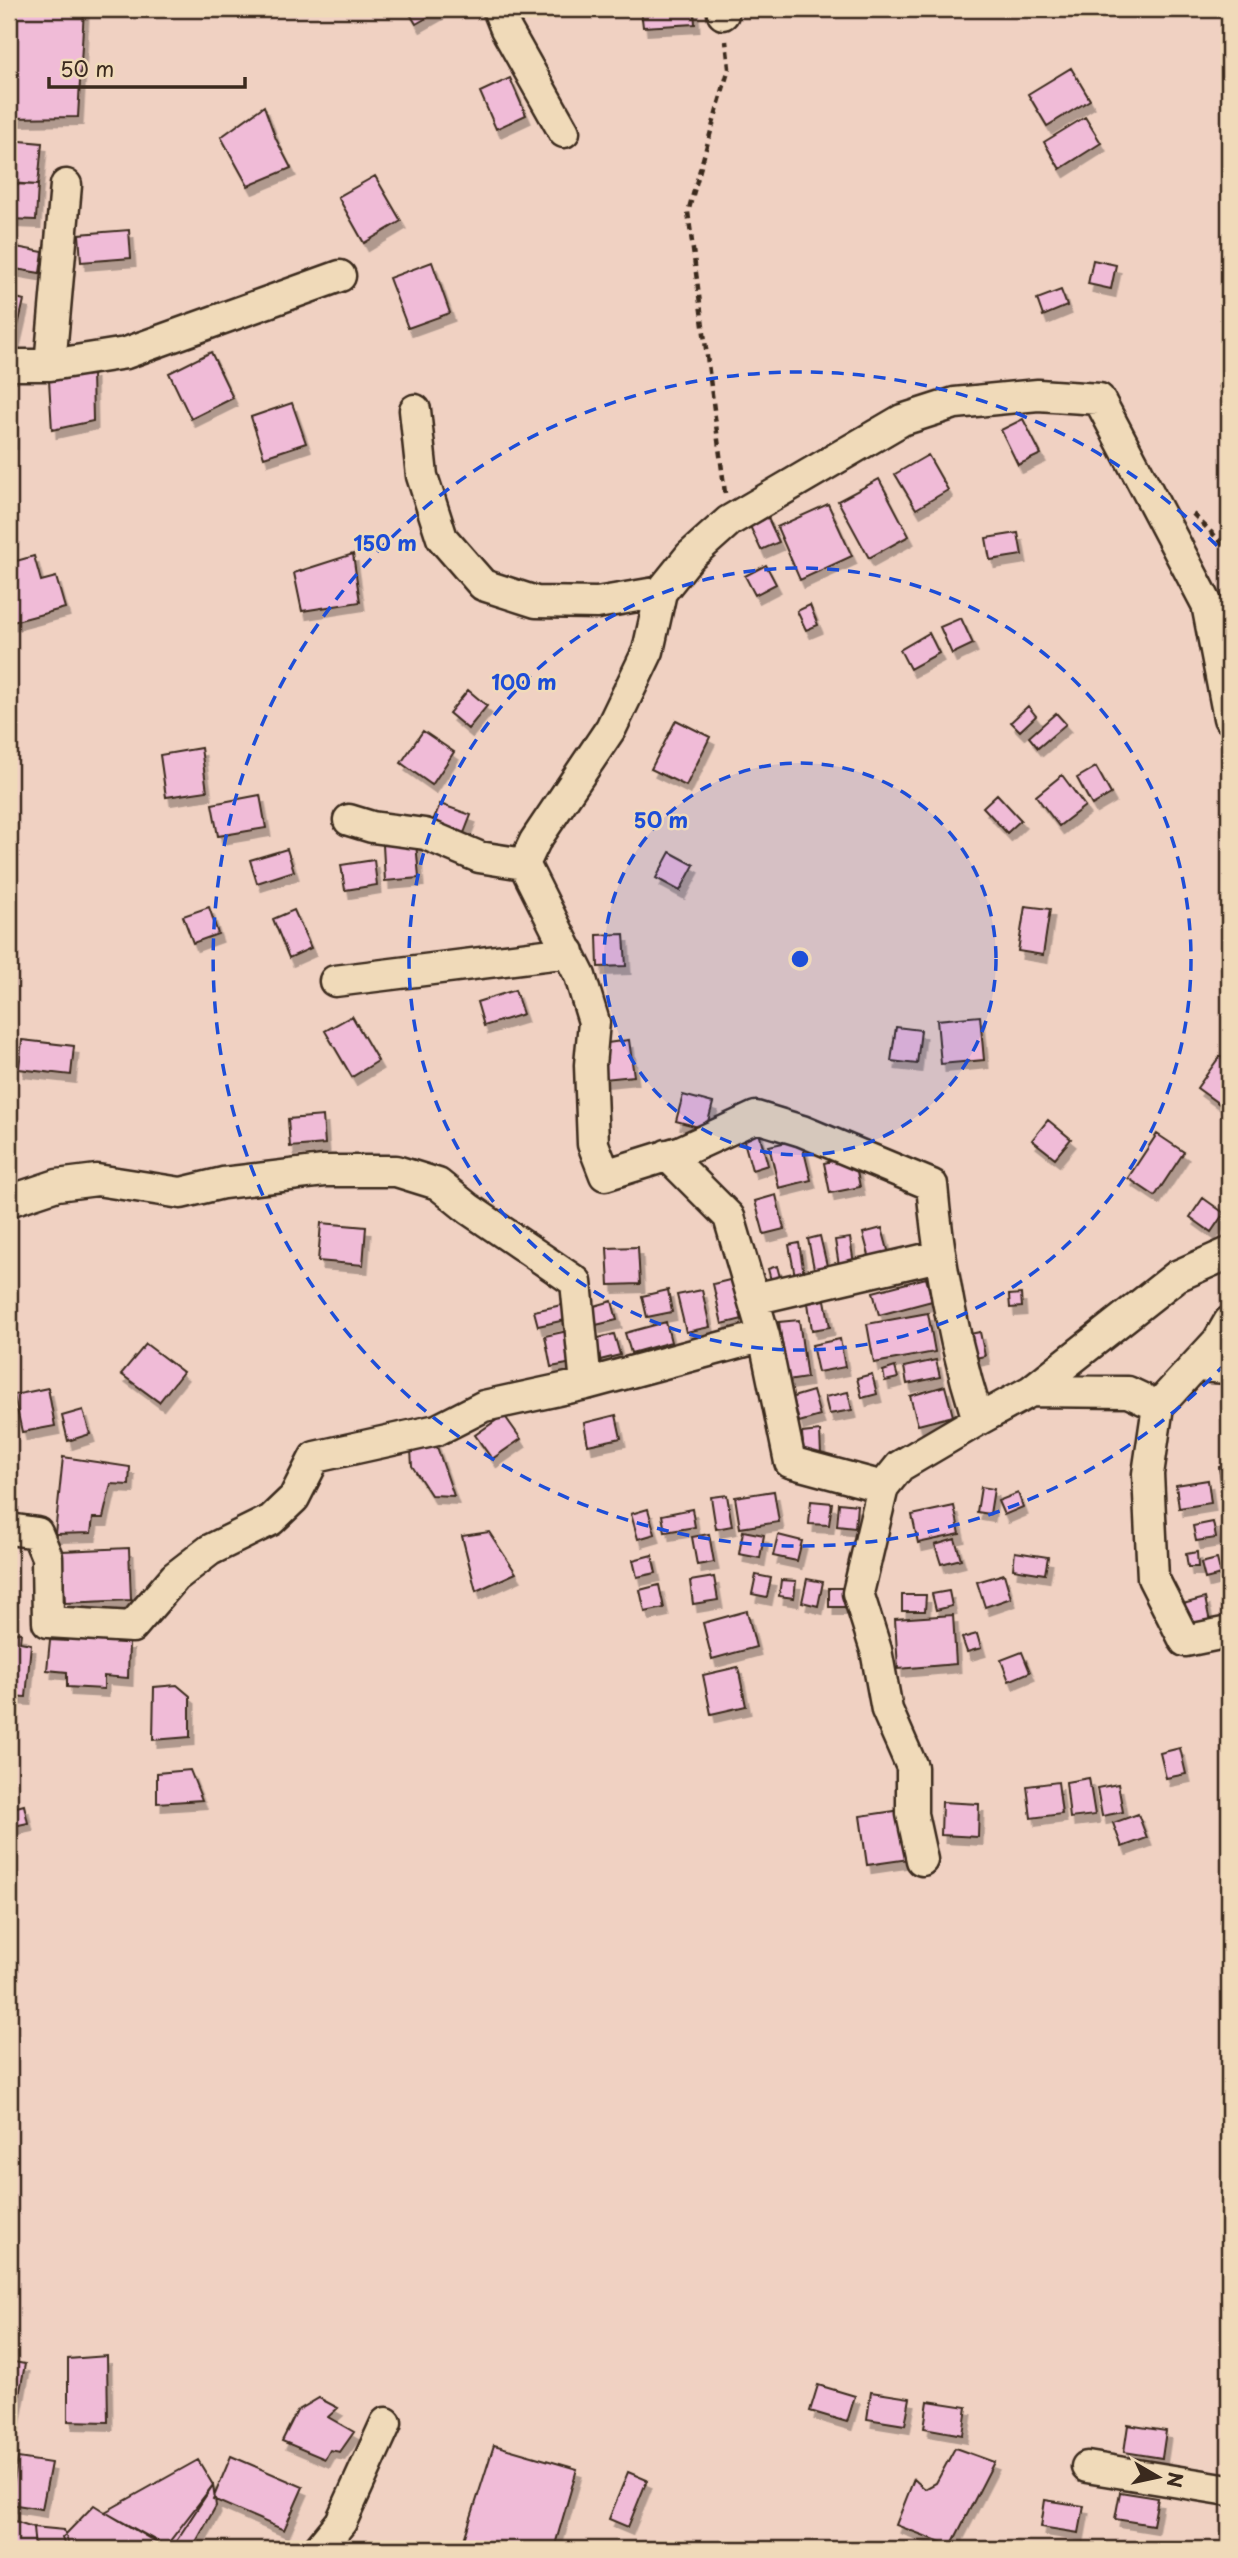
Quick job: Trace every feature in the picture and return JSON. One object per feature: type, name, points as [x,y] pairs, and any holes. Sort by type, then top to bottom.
[{"type":"street","points":[[498,9],[506,29],[564,132]]},
{"type":"street","points":[[50,365],[66,185]]},
{"type":"street","points":[[9,366],[50,365],[126,353],[340,276]]},
{"type":"street","points":[[524,864],[535,841],[611,728],[648,651],[661,592],[690,555],[729,521],[902,420],[956,403],[1038,395],[1099,399],[1207,604],[1229,718]]},
{"type":"street","points":[[415,410],[422,476],[442,538],[484,584],[536,603],[597,604],[661,592]]},
{"type":"street","points":[[349,820],[372,827],[425,834],[479,857],[524,864]]},
{"type":"street","points":[[524,864],[580,976],[594,1022],[590,1065],[593,1144],[604,1175],[667,1155],[756,1117],[802,1131],[932,1185],[939,1256],[963,1373],[978,1420],[1031,1391],[1177,1276],[1229,1252]]},
{"type":"street","points":[[335,981],[569,952]]},
{"type":"street","points":[[667,1155],[729,1217],[764,1336],[790,1462],[883,1487]]},
{"type":"street","points":[[9,1201],[57,1185],[97,1180],[181,1193],[223,1183],[324,1171],[396,1171],[439,1184],[470,1209],[576,1282],[586,1384]]},
{"type":"street","points":[[754,1299],[939,1256]]},
{"type":"street","points":[[1229,1322],[1218,1341],[1158,1406],[1148,1474],[1153,1578],[1185,1641],[1229,1632]]},
{"type":"street","points":[[9,1529],[37,1533],[47,1557],[48,1622],[132,1627],[175,1577],[210,1550],[271,1520],[294,1499],[315,1457],[437,1430],[484,1406],[586,1384],[764,1336]]},
{"type":"street","points":[[1195,1366],[1229,1368]]},
{"type":"street","points":[[1031,1391],[1128,1392],[1158,1406]]},
{"type":"street","points":[[922,1860],[912,1814],[912,1767],[887,1710],[876,1650],[858,1593],[883,1487],[900,1466],[985,1416]]},
{"type":"street","points":[[319,2549],[341,2522],[386,2423]]},
{"type":"street","points":[[1087,2467],[1229,2490]]},
{"type":"path","points":[[723,11],[729,68],[688,212],[693,266],[729,521]]},
{"type":"building","points":[[9,9],[84,9],[78,117],[9,118]]},
{"type":"building","points":[[407,9],[442,9],[416,24]]},
{"type":"building","points":[[641,9],[694,9],[695,24],[643,27]]},
{"type":"building","points":[[1071,68],[1090,100],[1047,126],[1028,94]]},
{"type":"building","points":[[510,78],[526,115],[496,129],[480,92]]},
{"type":"building","points":[[264,106],[276,139],[291,168],[248,186],[221,137]]},
{"type":"building","points":[[1085,117],[1101,143],[1060,169],[1044,142]]},
{"type":"building","points":[[9,140],[42,143],[38,185],[9,183]]},
{"type":"building","points":[[375,176],[401,221],[364,243],[338,197]]},
{"type":"building","points":[[9,184],[38,185],[36,220],[9,219]]},
{"type":"building","points":[[129,230],[131,258],[81,262],[79,234]]},
{"type":"building","points":[[11,246],[43,252],[40,273],[9,268]]},
{"type":"building","points":[[1093,260],[1116,265],[1111,289],[1088,284]]},
{"type":"building","points":[[432,262],[450,313],[408,328],[389,278]]},
{"type":"building","points":[[1061,290],[1067,306],[1043,316],[1037,299]]},
{"type":"building","points":[[9,296],[24,300],[15,339],[9,337]]},
{"type":"building","points":[[211,352],[233,398],[191,419],[169,373]]},
{"type":"building","points":[[92,371],[93,421],[52,430],[49,380]]},
{"type":"building","points":[[1229,382],[1229,400],[1223,402],[1219,385]]},
{"type":"building","points":[[9,399],[13,399],[13,441],[9,441]]},
{"type":"building","points":[[292,403],[306,443],[264,457],[251,417]]},
{"type":"building","points":[[1023,419],[1041,454],[1018,465],[1001,430]]},
{"type":"building","points":[[928,455],[948,490],[916,509],[895,474]]},
{"type":"building","points":[[879,479],[909,536],[869,558],[838,501]]},
{"type":"building","points":[[828,504],[852,556],[800,580],[777,527]]},
{"type":"building","points":[[767,516],[779,542],[761,550],[749,524]]},
{"type":"building","points":[[1018,533],[1022,555],[990,560],[986,538]]},
{"type":"building","points":[[353,554],[360,602],[302,611],[294,573]]},
{"type":"building","points":[[34,556],[41,581],[56,577],[65,608],[9,623],[9,563]]},
{"type":"building","points":[[766,565],[776,584],[755,595],[745,576]]},
{"type":"building","points":[[810,605],[818,625],[806,630],[797,611]]},
{"type":"building","points":[[961,618],[973,644],[952,654],[940,627]]},
{"type":"building","points":[[929,633],[939,653],[910,669],[900,650]]},
{"type":"building","points":[[468,690],[487,706],[468,729],[449,713]]},
{"type":"building","points":[[1028,706],[1036,716],[1020,731],[1011,722]]},
{"type":"building","points":[[1056,713],[1066,724],[1038,748],[1029,737]]},
{"type":"building","points":[[676,720],[710,737],[686,786],[651,769]]},
{"type":"building","points":[[423,731],[454,752],[432,785],[401,763]]},
{"type":"building","points":[[201,748],[207,791],[166,797],[160,755]]},
{"type":"building","points":[[1096,767],[1111,794],[1092,805],[1077,778]]},
{"type":"building","points":[[1062,775],[1085,806],[1059,826],[1036,796]]},
{"type":"building","points":[[997,794],[1021,820],[1007,833],[983,807]]},
{"type":"building","points":[[260,795],[266,828],[218,836],[212,804]]},
{"type":"building","points":[[440,804],[471,815],[464,833],[433,821]]},
{"type":"building","points":[[416,842],[419,878],[385,881],[383,845]]},
{"type":"building","points":[[287,849],[294,871],[257,883],[250,860]]},
{"type":"building","points":[[670,852],[694,865],[680,891],[656,878]]},
{"type":"building","points":[[374,860],[377,885],[345,890],[341,865]]},
{"type":"building","points":[[1025,906],[1050,909],[1043,955],[1018,951]]},
{"type":"building","points":[[209,907],[218,934],[193,943],[183,916]]},
{"type":"building","points":[[294,910],[311,948],[289,958],[273,919]]},
{"type":"building","points":[[624,934],[626,966],[598,967],[597,935]]},
{"type":"building","points":[[515,990],[523,1014],[484,1026],[477,1002]]},
{"type":"building","points":[[352,1016],[378,1061],[352,1077],[325,1031]]},
{"type":"building","points":[[980,1016],[984,1060],[941,1064],[937,1020]]},
{"type":"building","points":[[896,1027],[921,1030],[917,1064],[891,1061]]},
{"type":"building","points":[[22,1040],[74,1046],[71,1075],[19,1069]]},
{"type":"building","points":[[629,1040],[634,1076],[604,1079],[600,1044]]},
{"type":"building","points":[[1220,1056],[1229,1063],[1229,1111],[1197,1088]]},
{"type":"building","points":[[683,1095],[713,1103],[706,1129],[676,1121]]},
{"type":"building","points":[[323,1116],[325,1144],[290,1147],[288,1119]]},
{"type":"building","points":[[1048,1120],[1071,1139],[1055,1158],[1032,1140]]},
{"type":"building","points":[[758,1129],[768,1165],[752,1170],[742,1134]]},
{"type":"building","points":[[1157,1134],[1184,1152],[1155,1196],[1128,1178]]},
{"type":"building","points":[[801,1139],[811,1180],[779,1188],[769,1146]]},
{"type":"building","points":[[854,1156],[860,1187],[830,1193],[824,1163]]},
{"type":"building","points":[[776,1195],[784,1229],[764,1234],[755,1201]]},
{"type":"building","points":[[1203,1198],[1224,1213],[1211,1232],[1190,1217]]},
{"type":"building","points":[[321,1223],[366,1227],[363,1265],[318,1261]]},
{"type":"building","points":[[882,1228],[889,1254],[870,1259],[863,1233]]},
{"type":"building","points":[[820,1236],[828,1270],[815,1273],[808,1239]]},
{"type":"building","points":[[850,1238],[854,1264],[839,1266],[835,1240]]},
{"type":"building","points":[[799,1243],[804,1274],[795,1276],[789,1245]]},
{"type":"building","points":[[638,1247],[640,1284],[609,1285],[607,1248]]},
{"type":"building","points":[[777,1266],[781,1281],[772,1284],[768,1269]]},
{"type":"building","points":[[746,1276],[755,1316],[722,1324],[713,1284]]},
{"type":"building","points":[[926,1278],[932,1301],[879,1315],[873,1292]]},
{"type":"building","points":[[668,1290],[672,1312],[647,1317],[642,1296]]},
{"type":"building","points":[[702,1290],[710,1327],[686,1332],[677,1295]]},
{"type":"building","points":[[1021,1294],[1022,1307],[1010,1308],[1009,1295]]},
{"type":"building","points":[[825,1300],[830,1327],[812,1330],[808,1303]]},
{"type":"building","points":[[612,1301],[617,1320],[596,1325],[591,1307]]},
{"type":"building","points":[[571,1303],[574,1318],[538,1326],[534,1311]]},
{"type":"building","points":[[928,1313],[935,1352],[874,1363],[867,1324]]},
{"type":"building","points":[[799,1320],[807,1378],[787,1381],[779,1322]]},
{"type":"building","points":[[666,1322],[671,1342],[631,1353],[625,1333]]},
{"type":"building","points":[[572,1330],[578,1362],[551,1367],[545,1336]]},
{"type":"building","points":[[980,1332],[985,1356],[970,1359],[965,1335]]},
{"type":"building","points":[[614,1334],[620,1355],[592,1362],[587,1341]]},
{"type":"building","points":[[840,1339],[845,1367],[818,1372],[812,1345]]},
{"type":"building","points":[[146,1344],[183,1372],[159,1402],[121,1374]]},
{"type":"building","points":[[936,1360],[940,1377],[907,1384],[904,1367]]},
{"type":"building","points":[[895,1367],[898,1378],[885,1381],[883,1371]]},
{"type":"building","points":[[872,1374],[877,1394],[862,1398],[857,1378]]},
{"type":"building","points":[[945,1386],[953,1416],[918,1425],[910,1396]]},
{"type":"building","points":[[48,1388],[55,1426],[22,1432],[14,1395]]},
{"type":"building","points":[[813,1391],[820,1416],[799,1422],[793,1397]]},
{"type":"building","points":[[848,1392],[852,1410],[829,1414],[825,1397]]},
{"type":"building","points":[[83,1410],[90,1434],[68,1441],[62,1416]]},
{"type":"building","points":[[504,1415],[521,1439],[492,1459],[475,1435]]},
{"type":"building","points":[[616,1415],[621,1438],[588,1445],[584,1423]]},
{"type":"building","points":[[820,1431],[821,1455],[804,1456],[802,1433]]},
{"type":"building","points":[[435,1441],[454,1496],[431,1495],[412,1466],[411,1450]]},
{"type":"building","points":[[63,1457],[130,1467],[129,1485],[111,1484],[103,1518],[93,1518],[91,1533],[55,1534]]},
{"type":"building","points":[[1229,1465],[1229,1489],[1222,1490],[1219,1467]]},
{"type":"building","points":[[1208,1480],[1211,1503],[1179,1508],[1176,1485]]},
{"type":"building","points":[[981,1487],[994,1489],[990,1514],[977,1512]]},
{"type":"building","points":[[774,1491],[779,1522],[740,1528],[735,1497]]},
{"type":"building","points":[[1018,1493],[1023,1507],[1004,1515],[998,1501]]},
{"type":"building","points":[[727,1495],[732,1526],[716,1529],[711,1497]]},
{"type":"building","points":[[811,1501],[832,1503],[829,1525],[809,1524]]},
{"type":"building","points":[[839,1503],[857,1505],[855,1528],[837,1526]]},
{"type":"building","points":[[954,1506],[960,1534],[918,1543],[912,1515]]},
{"type":"building","points":[[648,1509],[655,1534],[638,1539],[631,1514]]},
{"type":"building","points":[[692,1509],[695,1527],[665,1532],[662,1515]]},
{"type":"building","points":[[1213,1522],[1216,1538],[1196,1541],[1193,1526]]},
{"type":"building","points":[[743,1531],[764,1535],[760,1558],[739,1554]]},
{"type":"building","points":[[489,1532],[516,1573],[476,1591],[462,1536]]},
{"type":"building","points":[[709,1534],[714,1562],[697,1565],[692,1537]]},
{"type":"building","points":[[778,1535],[802,1541],[797,1561],[773,1556]]},
{"type":"building","points":[[955,1539],[961,1559],[941,1564],[935,1545]]},
{"type":"building","points":[[129,1548],[131,1600],[65,1603],[62,1551]]},
{"type":"building","points":[[1015,1552],[1048,1557],[1045,1574],[1013,1569]]},
{"type":"building","points":[[1197,1552],[1198,1567],[1188,1567],[1186,1554]]},
{"type":"building","points":[[652,1555],[656,1573],[637,1577],[633,1560]]},
{"type":"building","points":[[1217,1559],[1221,1575],[1205,1579],[1201,1563]]},
{"type":"building","points":[[1004,1574],[1011,1598],[985,1607],[977,1582]]},
{"type":"building","points":[[756,1575],[771,1578],[767,1597],[752,1594]]},
{"type":"building","points":[[714,1577],[718,1600],[693,1604],[690,1581]]},
{"type":"building","points":[[807,1579],[823,1582],[818,1606],[802,1602]]},
{"type":"building","points":[[781,1580],[796,1581],[794,1598],[779,1596]]},
{"type":"building","points":[[659,1585],[664,1608],[645,1612],[640,1590]]},
{"type":"building","points":[[829,1588],[847,1588],[847,1607],[829,1607]]},
{"type":"building","points":[[949,1591],[952,1606],[936,1610],[932,1594]]},
{"type":"building","points":[[902,1595],[926,1595],[925,1611],[902,1611]]},
{"type":"building","points":[[1205,1598],[1210,1622],[1188,1627],[1183,1604]]},
{"type":"building","points":[[747,1611],[756,1647],[712,1659],[703,1623]]},
{"type":"building","points":[[953,1615],[956,1664],[898,1669],[895,1619]]},
{"type":"building","points":[[67,1630],[106,1632],[106,1642],[129,1642],[128,1678],[104,1676],[104,1689],[67,1687],[67,1672],[47,1670],[50,1640],[67,1641]]},
{"type":"building","points":[[9,1632],[21,1633],[20,1642],[31,1644],[26,1697],[9,1696]]},
{"type":"building","points":[[977,1634],[981,1648],[967,1652],[962,1638]]},
{"type":"building","points":[[1022,1652],[1030,1672],[1009,1681],[1001,1660]]},
{"type":"building","points":[[738,1667],[746,1706],[711,1714],[703,1675]]},
{"type":"building","points":[[177,1685],[190,1696],[190,1737],[153,1740],[154,1687]]},
{"type":"building","points":[[1180,1748],[1186,1774],[1166,1778],[1160,1753]]},
{"type":"building","points":[[190,1770],[202,1800],[157,1803],[157,1773]]},
{"type":"building","points":[[1089,1778],[1095,1815],[1070,1818],[1066,1782]]},
{"type":"building","points":[[1058,1782],[1062,1814],[1031,1818],[1027,1786]]},
{"type":"building","points":[[1118,1784],[1123,1812],[1102,1816],[1097,1788]]},
{"type":"building","points":[[942,1802],[979,1804],[978,1837],[941,1835]]},
{"type":"building","points":[[24,1805],[28,1823],[9,1827],[9,1809]]},
{"type":"building","points":[[902,1810],[909,1859],[867,1865],[860,1816]]},
{"type":"building","points":[[1138,1814],[1147,1838],[1122,1847],[1113,1823]]},
{"type":"building","points":[[107,2356],[108,2422],[68,2421],[68,2359]]},
{"type":"building","points":[[9,2361],[25,2364],[12,2434],[9,2434]]},
{"type":"building","points":[[818,2385],[855,2396],[847,2422],[810,2411]]},
{"type":"building","points":[[871,2392],[910,2398],[905,2425],[867,2419]]},
{"type":"building","points":[[319,2398],[338,2408],[328,2417],[354,2432],[340,2452],[330,2450],[325,2459],[282,2441],[297,2411]]},
{"type":"building","points":[[928,2401],[967,2407],[963,2435],[924,2428]]},
{"type":"building","points":[[1128,2425],[1166,2431],[1162,2458],[1124,2452]]},
{"type":"building","points":[[494,2445],[577,2469],[555,2545],[571,2549],[461,2549]]},
{"type":"building","points":[[955,2448],[994,2462],[951,2546],[896,2525],[914,2479],[925,2489],[936,2483]]},
{"type":"building","points":[[231,2456],[303,2487],[284,2530],[213,2499]]},
{"type":"building","points":[[18,2458],[51,2463],[42,2509],[10,2504]]},
{"type":"building","points":[[198,2460],[213,2485],[171,2549],[105,2512]]},
{"type":"building","points":[[628,2472],[647,2480],[628,2527],[609,2519]]},
{"type":"building","points":[[213,2485],[216,2506],[192,2549],[184,2549],[170,2541]]},
{"type":"building","points":[[1120,2492],[1158,2498],[1153,2525],[1115,2519]]},
{"type":"building","points":[[1045,2500],[1084,2506],[1079,2533],[1041,2527]]},
{"type":"building","points":[[94,2505],[167,2549],[66,2549],[62,2538]]},
{"type":"building","points":[[9,2519],[33,2527],[35,2549],[9,2549]]},
{"type":"building","points":[[33,2527],[64,2530],[70,2549],[35,2549]]}]
